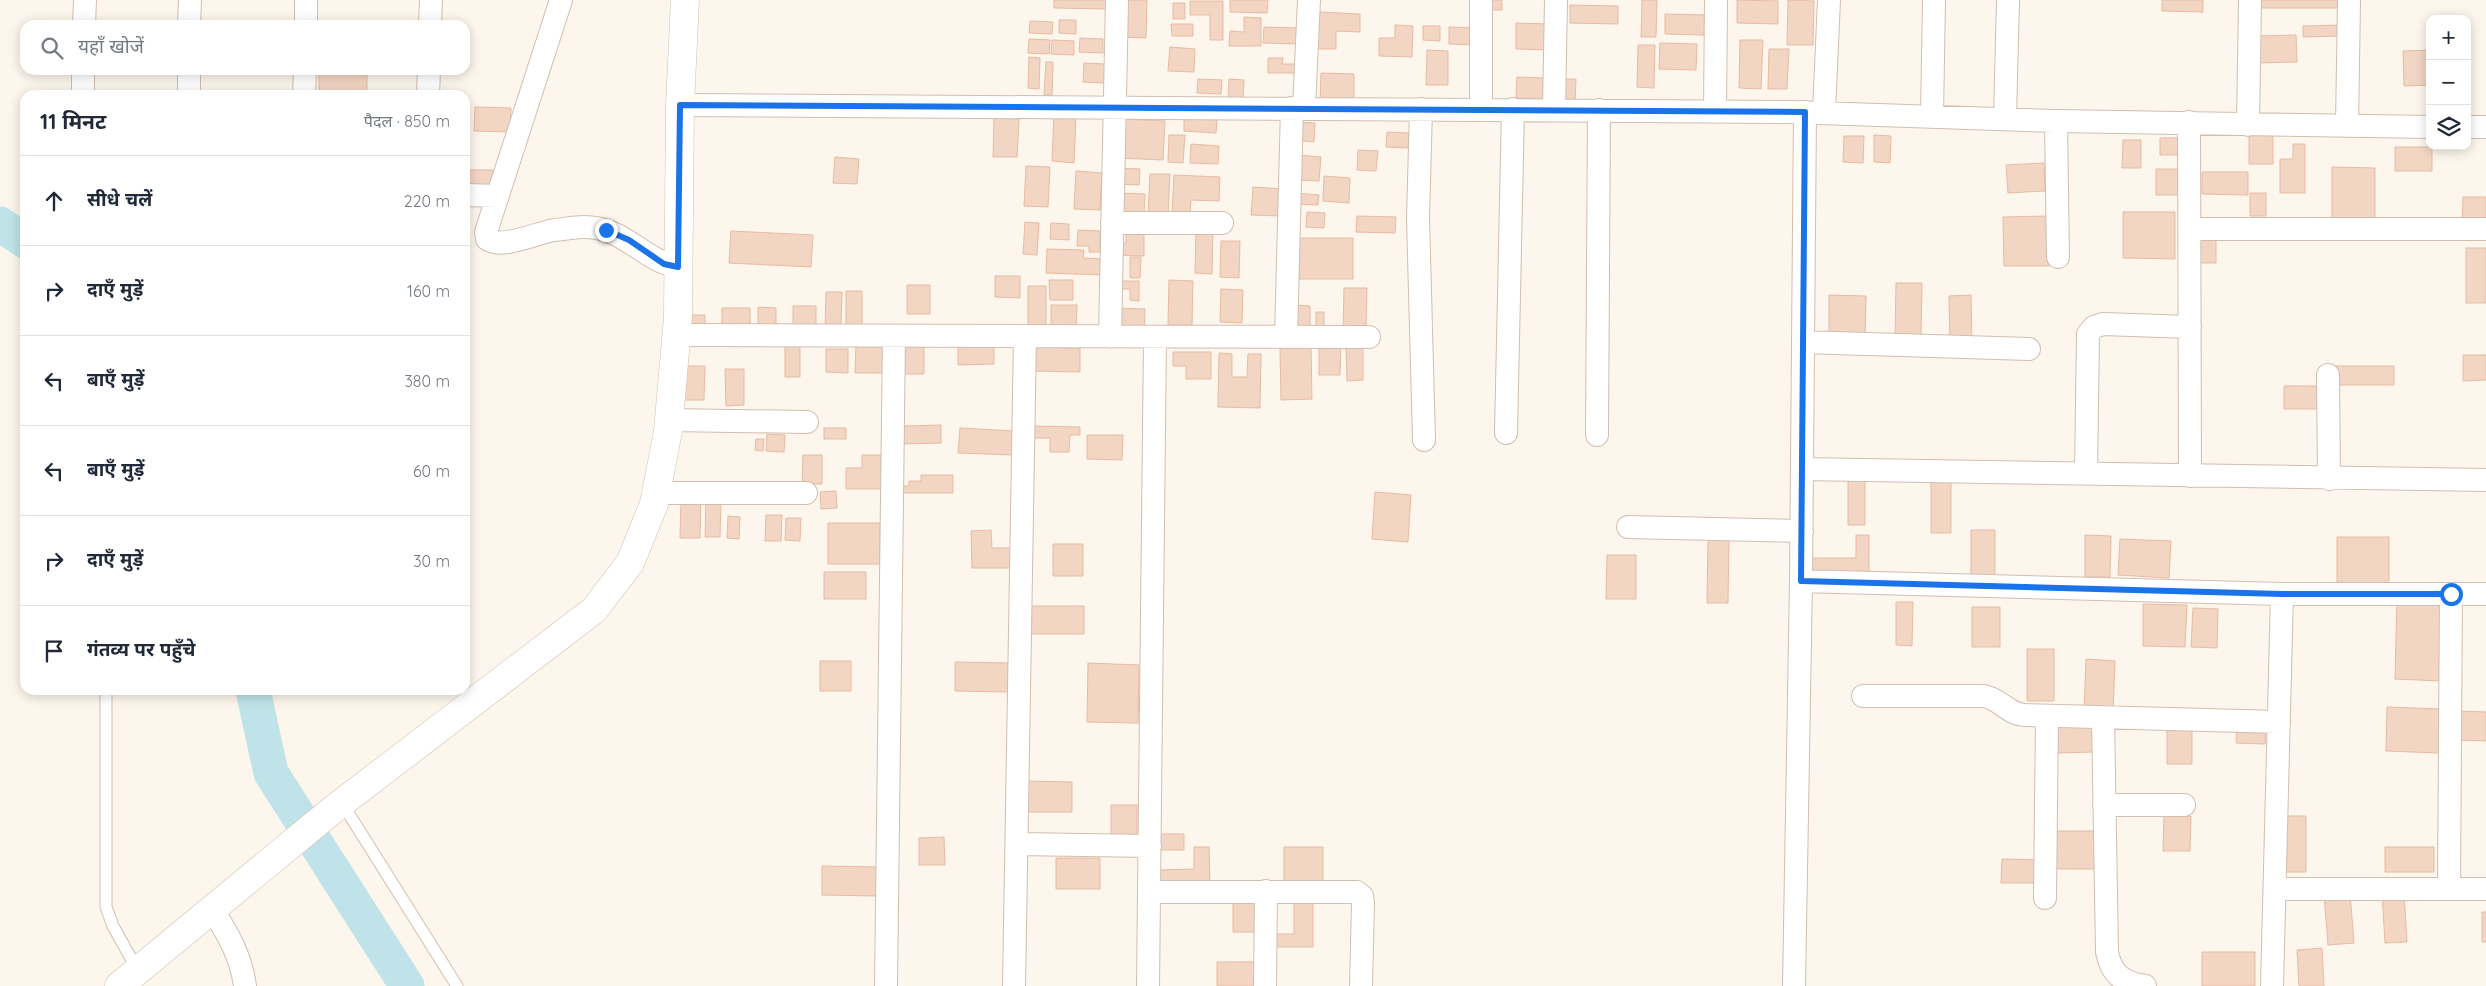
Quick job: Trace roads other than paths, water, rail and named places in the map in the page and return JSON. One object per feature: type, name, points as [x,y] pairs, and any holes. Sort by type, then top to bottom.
[{"type":"street","points":[[84,20],[85,0]]},
{"type":"street","points":[[189,20],[190,0]]},
{"type":"street","points":[[306,0],[306,20]]},
{"type":"street","points":[[430,20],[431,0]]},
{"type":"street","points":[[561,0],[486,232],[487,239],[492,242],[509,241],[552,230],[585,227],[606,230],[629,240],[654,259],[664,264],[678,267]]},
{"type":"street","points":[[128,978],[338,805],[594,610],[630,563],[654,504],[669,420],[676,335],[680,105],[685,0]]},
{"type":"street","points":[[1110,336],[1117,0]]},
{"type":"street","points":[[1286,337],[1298,108],[1309,0]]},
{"type":"street","points":[[1481,109],[1482,0]]},
{"type":"street","points":[[1554,110],[1556,0]]},
{"type":"street","points":[[1715,111],[1716,0]]},
{"type":"street","points":[[1794,986],[1802,531],[1803,342],[1815,112],[1829,0]]},
{"type":"street","points":[[1932,115],[1934,0]]},
{"type":"street","points":[[2005,118],[2008,0]]},
{"type":"street","points":[[2248,125],[2250,0]]},
{"type":"street","points":[[2347,126],[2349,0]]},
{"type":"street","points":[[83,75],[83,90]]},
{"type":"street","points":[[189,75],[189,90]]},
{"type":"street","points":[[304,90],[305,75]]},
{"type":"street","points":[[428,90],[429,75]]},
{"type":"street","points":[[680,105],[1114,106],[1815,112],[2056,121],[2426,127]]},
{"type":"street","points":[[1421,109],[1418,218],[1424,355],[1424,440]]},
{"type":"street","points":[[1506,433],[1513,109]]},
{"type":"street","points":[[1598,435],[1599,110]]},
{"type":"street","points":[[2056,121],[2058,257]]},
{"type":"street","points":[[2188,122],[2190,476]]},
{"type":"street","points":[[2471,127],[2486,127]]},
{"type":"street","points":[[470,195],[498,196]]},
{"type":"street","points":[[1112,223],[1222,223]]},
{"type":"street","points":[[2190,229],[2486,229]]},
{"type":"street","points":[[2086,474],[2088,334],[2094,328],[2103,324],[2190,327]]},
{"type":"street","points":[[676,335],[1369,337]]},
{"type":"street","points":[[886,986],[894,336]]},
{"type":"street","points":[[1014,986],[1025,336]]},
{"type":"street","points":[[1148,986],[1155,336]]},
{"type":"street","points":[[1803,342],[2029,349]]},
{"type":"street","points":[[2328,375],[2329,478]]},
{"type":"street","points":[[669,420],[807,422]]},
{"type":"street","points":[[1802,469],[2486,480]]},
{"type":"street","points":[[656,494],[806,493]]},
{"type":"street","points":[[1628,527],[1802,531]]},
{"type":"street","points":[[1801,581],[2282,594],[2486,594]]},
{"type":"street","points":[[2272,986],[2282,594]]},
{"type":"street","points":[[2449,888],[2451,594]]},
{"type":"street","points":[[1863,696],[1984,696],[1994,698],[2014,714],[2279,722]]},
{"type":"street","points":[[2045,898],[2047,716]]},
{"type":"street","points":[[2103,717],[2107,952],[2110,965],[2118,977],[2135,985],[2146,986]]},
{"type":"street","points":[[2104,805],[2184,805]]},
{"type":"street","points":[[1017,844],[1150,846]]},
{"type":"street","points":[[2275,889],[2486,889]]},
{"type":"street","points":[[1265,986],[1266,891]]},
{"type":"street","points":[[1149,892],[1357,892],[1362,896],[1361,986]]},
{"type":"street","points":[[212,909],[236,949],[243,967],[245,986]]},
{"type":"lane","points":[[106,695],[106,907],[128,978]]},
{"type":"lane","points":[[338,805],[457,986]]},
{"type":"waterway","points":[[0,224],[20,238]]},
{"type":"waterway","points":[[254,695],[271,773],[407,986]]}]
